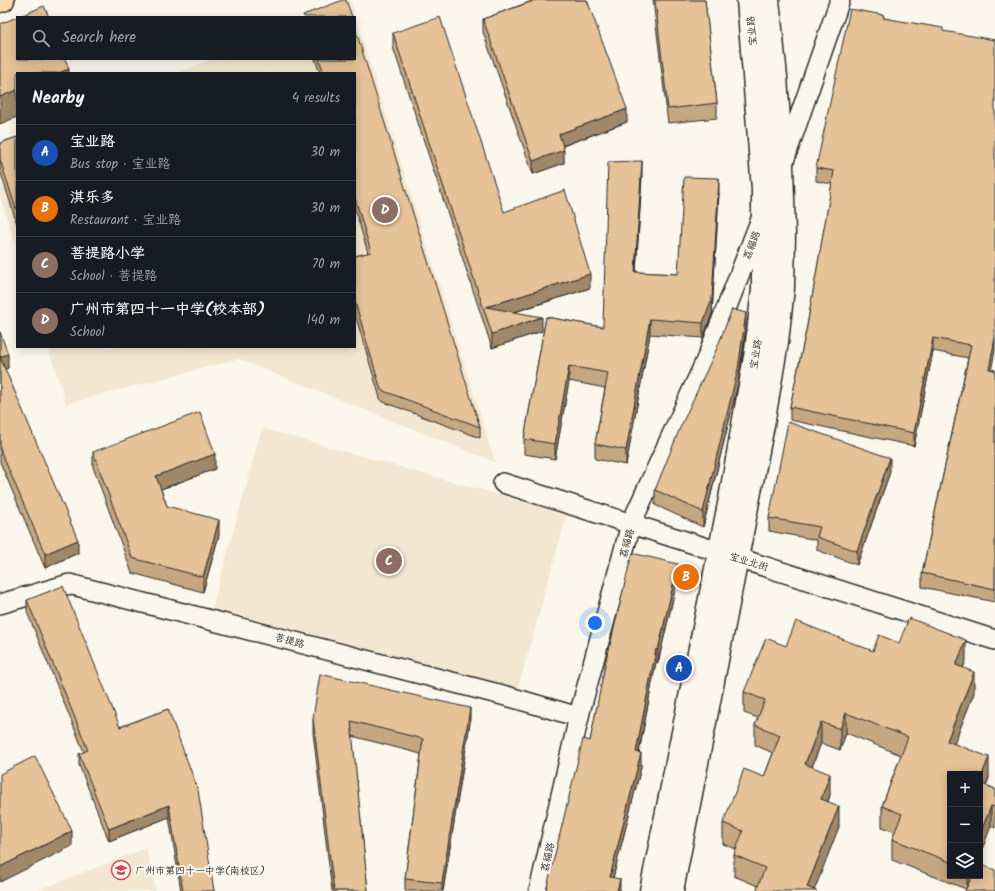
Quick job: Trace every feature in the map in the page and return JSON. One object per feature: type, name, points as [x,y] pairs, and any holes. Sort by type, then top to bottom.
[{"type":"main road","name":"宝业路","points":[[672,891],[728,555],[730,499],[756,351],[763,289],[763,189],[758,108],[748,0]]},
{"type":"main road","name":"宝业路","points":[[651,891],[728,555],[764,425],[777,342],[783,288],[784,233],[782,165],[776,77],[768,0]]},
{"type":"street","points":[[782,165],[840,0]]},
{"type":"street","name":"荔福路","points":[[540,891],[579,717],[631,524],[707,358],[764,212]]},
{"type":"street","name":"宝业北街","points":[[503,483],[995,640]]},
{"type":"street","name":"菩提路","points":[[0,604],[68,584],[510,697],[579,717]]},
{"type":"shaded area","points":[[346,0],[350,0],[355,16],[314,16]]},
{"type":"shaded area","points":[[356,19],[495,462],[238,359],[66,404],[48,348],[356,348],[356,72],[180,72],[210,60],[356,60]]},
{"type":"shaded area","points":[[16,136],[16,246],[0,197],[0,143]]},
{"type":"shaded area","points":[[262,428],[567,514],[518,689],[212,608]]},
{"type":"shaded area","name":"广州市第四十一中学(南校区)","points":[[146,848],[156,891],[36,891]]},
{"type":"building","points":[[346,0],[352,16],[304,16]]},
{"type":"building","points":[[532,0],[587,0],[627,109],[559,134],[564,150],[533,161],[483,19],[533,1]]},
{"type":"building","points":[[655,0],[705,0],[717,103],[668,109]]},
{"type":"building","points":[[44,6],[49,16],[20,16]]},
{"type":"building","points":[[850,9],[884,15],[883,18],[943,28],[943,31],[995,40],[995,338],[989,369],[995,370],[995,589],[922,573],[971,345],[933,338],[914,433],[790,407],[807,326],[834,171],[816,168]]},
{"type":"building","points":[[16,17],[16,60],[65,60],[69,69],[61,72],[16,72],[16,90],[0,97],[0,24]]},
{"type":"building","points":[[440,17],[504,212],[565,190],[590,274],[486,307],[542,317],[492,334],[393,33]]},
{"type":"building","points":[[356,31],[480,427],[381,390],[356,305],[356,256],[371,252],[356,201],[356,72],[324,72],[319,60],[356,60]]},
{"type":"building","points":[[16,137],[16,209],[0,159],[0,143]]},
{"type":"building","points":[[642,161],[635,272],[678,274],[684,177],[719,178],[712,299],[703,323],[650,319],[626,450],[595,444],[608,373],[569,366],[555,444],[524,439],[546,317],[603,327],[608,162]]},
{"type":"building","points":[[732,309],[746,313],[738,369],[703,512],[655,490],[680,428],[717,348]]},
{"type":"building","points":[[0,332],[8,354],[0,357]]},
{"type":"building","points":[[0,357],[78,540],[45,554],[0,449]]},
{"type":"building","points":[[200,412],[215,454],[156,476],[167,506],[219,520],[203,577],[132,558],[93,452]]},
{"type":"building","points":[[788,422],[890,458],[857,551],[817,537],[820,527],[769,518]]},
{"type":"building","points":[[632,553],[678,564],[658,650],[656,649],[636,752],[641,753],[610,877],[620,879],[617,891],[546,891],[583,739],[590,741],[609,645]]},
{"type":"building","points":[[63,586],[120,727],[168,709],[198,790],[214,891],[183,891],[169,805],[109,829],[79,754],[88,750],[27,600]]},
{"type":"building","points":[[909,618],[966,640],[956,665],[974,672],[947,741],[989,757],[983,772],[983,771],[947,771],[947,861],[892,839],[902,814],[882,806],[908,737],[846,713],[840,729],[821,722],[805,764],[830,774],[821,799],[839,806],[807,887],[817,891],[756,891],[765,868],[734,855],[743,831],[723,823],[744,769],[764,777],[780,735],[755,725],[765,700],[744,692],[766,638],[786,646],[796,621],[873,651],[879,635],[899,643]]},
{"type":"building","points":[[320,674],[470,708],[442,883],[405,879],[423,739],[351,721],[368,891],[334,891],[313,718]]},
{"type":"building","points":[[35,756],[72,831],[0,867],[0,774]]},
{"type":"building","points":[[983,784],[995,789],[995,807],[991,806],[983,826]]},
{"type":"building","points":[[983,865],[995,870],[995,891],[965,891],[971,879],[983,879]]},
{"type":"place","name":"广州市第四十一中学(校本部)","points":[[385,210]]},
{"type":"place","name":"菩提路小学","points":[[389,561]]},
{"type":"place","name":"淇乐多","points":[[686,577]]},
{"type":"place","name":"宝业路","points":[[679,668]]},
{"type":"place","name":"广州市第四十一中学(南校区)","points":[[121,870]]}]
